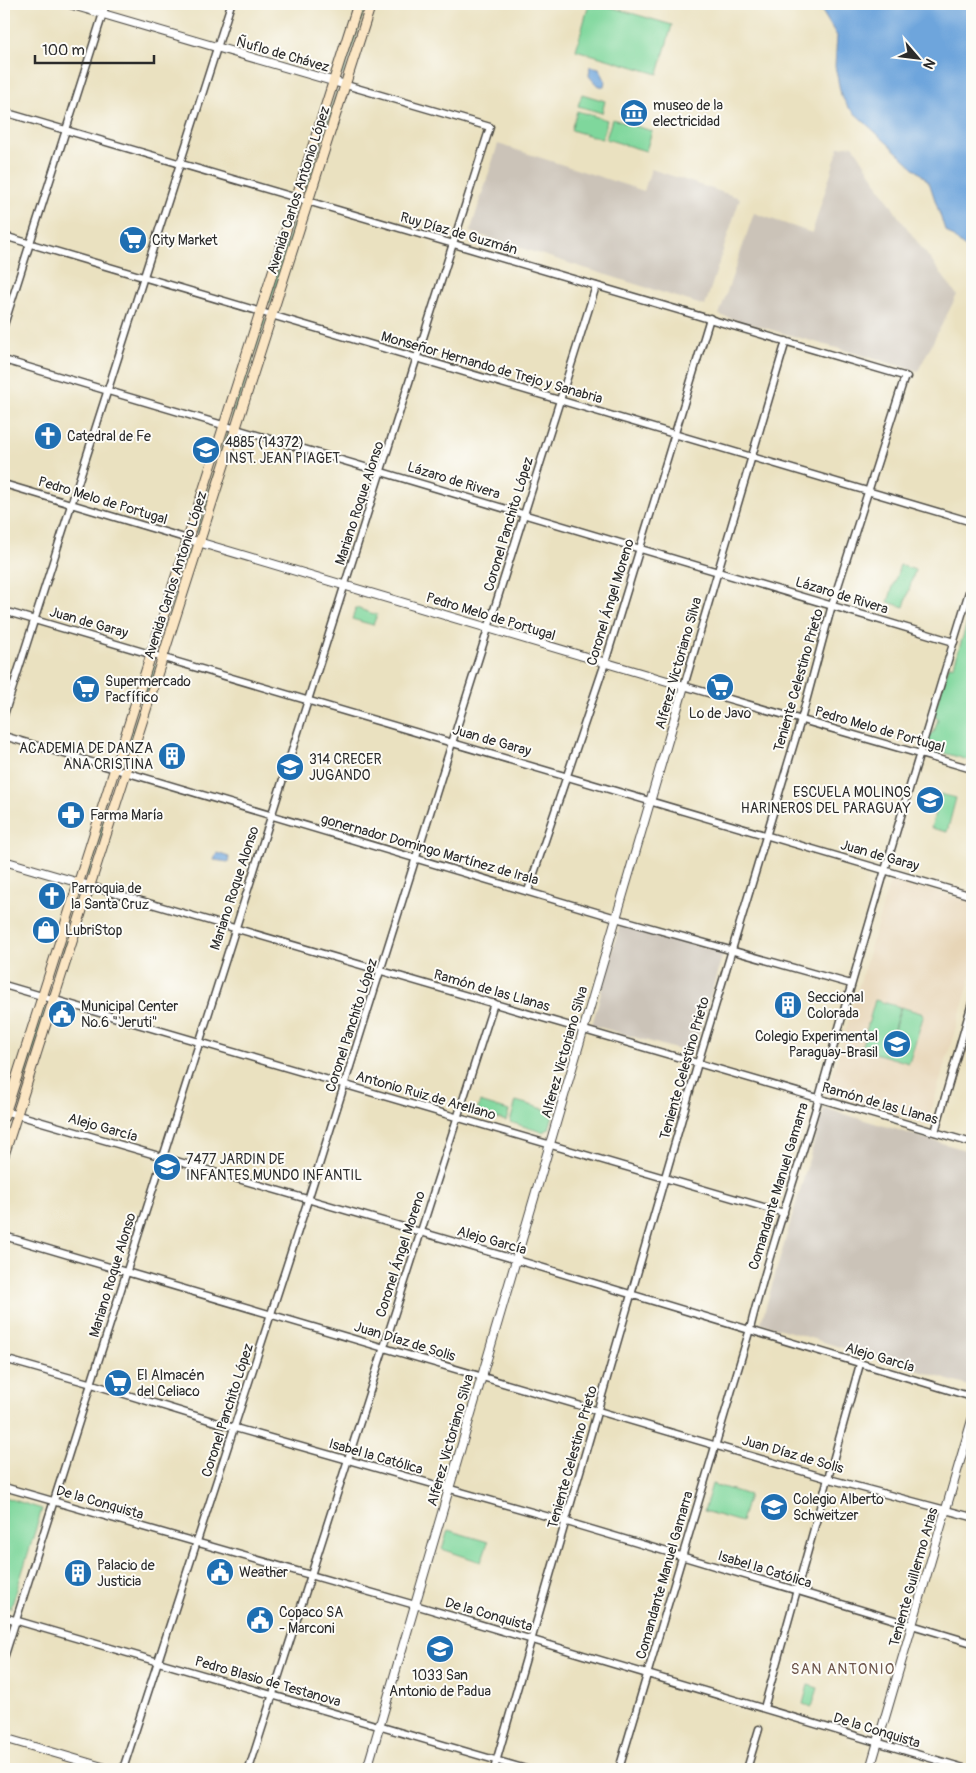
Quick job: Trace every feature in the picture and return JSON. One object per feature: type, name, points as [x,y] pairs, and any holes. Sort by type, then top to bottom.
[{"type":"main road","name":"Avenida Carlos Antonio López","points":[[4,1113],[116,768],[358,4]]},
{"type":"main road","name":"Avenida Carlos Antonio López","points":[[4,1155],[55,1000],[371,4]]},
{"type":"street","name":"Ñuflo de Chávez","points":[[69,4],[490,127]]},
{"type":"street","points":[[4,325],[106,4]]},
{"type":"street","points":[[4,715],[231,4]]},
{"type":"street","name":"Ruy Díaz de Guzmán","points":[[4,112],[906,377]]},
{"type":"street","name":"Mariano Roque Alonso","points":[[4,1658],[271,815],[346,586],[490,127]]},
{"type":"street","name":"Monseñor Hernando de Trejo y Sanabria","points":[[4,236],[559,400],[674,432],[751,458],[972,522]]},
{"type":"street","name":"Coronel Panchito López","points":[[123,1769],[272,1314],[596,286]]},
{"type":"street","name":"Coronel Ángel Moreno","points":[[528,891],[565,775],[605,663],[710,318]]},
{"type":"street","name":"Alferez Victoriano Silva","points":[[367,1769],[786,342]]},
{"type":"street","name":"Lázaro de Rivera","points":[[4,360],[954,642]]},
{"type":"street","name":"Teniente Celestino Prieto","points":[[494,1769],[567,1522],[631,1294],[666,1180],[698,1063],[801,720],[832,605],[906,377]]},
{"type":"street","name":"Pedro Melo de Portugal","points":[[4,484],[605,663],[972,769]]},
{"type":"street","name":"Comandante Manuel Gamarra","points":[[619,1769],[683,1558],[714,1444],[750,1329],[765,1269],[784,1213],[850,984],[972,582]]},
{"type":"street","name":"Juan de Garay","points":[[4,611],[651,800],[765,836],[886,869],[972,896]]},
{"type":"street","name":"gonernador Domingo Martínez de Irala","points":[[4,736],[127,771],[616,918],[732,949],[850,984]]},
{"type":"street","name":"Ramón de las Llanas","points":[[4,861],[972,1143]]},
{"type":"street","name":"Antonio Ruiz de Arellano","points":[[4,985],[784,1213]]},
{"type":"street","points":[[935,1132],[972,1003]]},
{"type":"street","name":"Coronel Ángel Moreno","points":[[249,1769],[494,1004]]},
{"type":"street","name":"Alejo García","points":[[4,1113],[17,1114],[518,1260],[972,1397]]},
{"type":"street","name":"Juan Díaz de Solis","points":[[4,1236],[829,1479],[946,1508],[972,1517]]},
{"type":"street","name":"Isabel la Católica","points":[[4,1359],[448,1490],[567,1522],[972,1643]]},
{"type":"street","points":[[764,1708],[798,1592],[860,1364]]},
{"type":"street","name":"Teniente Guillermo Arias","points":[[870,1769],[972,1420]]},
{"type":"street","name":"De la Conquista","points":[[4,1487],[415,1605],[966,1769]]},
{"type":"street","name":"Pedro Blasio de Testanova","points":[[4,1617],[526,1769]]},
{"type":"street","points":[[747,1769],[759,1730]]},
{"type":"street","points":[[4,1738],[109,1769]]},
{"type":"shaded area","points":[[498,144],[644,191],[651,169],[740,198],[705,306],[470,232]]},
{"type":"shaded area","points":[[853,145],[898,216],[957,295],[918,371],[719,315],[754,213],[812,233],[839,147]]},
{"type":"shaded area","name":"Colegio Experimental Paraguay-Brasil","points":[[891,878],[972,902],[972,974],[927,1124],[827,1094]]},
{"type":"shaded area","points":[[620,924],[723,953],[693,1054],[592,1025]]},
{"type":"shaded area","points":[[824,1108],[972,1152],[972,1387],[761,1323]]},
{"type":"green space","points":[[363,4],[366,4],[344,74],[341,75]]},
{"type":"green space","points":[[589,4],[600,4],[672,25],[658,74],[576,50]]},
{"type":"green space","points":[[337,90],[338,92],[305,192],[304,190]]},
{"type":"green space","points":[[582,94],[605,101],[602,113],[578,106]]},
{"type":"green space","points":[[577,111],[607,120],[602,139],[571,130]]},
{"type":"green space","points":[[612,119],[652,131],[646,151],[606,139]]},
{"type":"green space","points":[[296,220],[297,222],[270,304],[268,301],[294,221]]},
{"type":"green space","points":[[265,318],[266,320],[233,420],[231,417],[263,319]]},
{"type":"green space","points":[[229,432],[198,533],[196,534],[227,433]]},
{"type":"green space","points":[[192,549],[162,648],[159,649],[189,551]]},
{"type":"green space","points":[[900,565],[915,570],[904,607],[888,602]]},
{"type":"green space","points":[[972,607],[972,761],[944,753],[935,756],[926,755],[926,739],[934,732],[938,719],[933,715],[949,666],[954,665]]},
{"type":"green space","points":[[356,608],[377,615],[373,625],[352,619]]},
{"type":"green space","points":[[156,664],[124,762],[123,760],[153,665]]},
{"type":"green space","points":[[119,778],[88,877],[86,874],[117,779]]},
{"type":"green space","points":[[940,794],[956,798],[947,832],[931,828]]},
{"type":"green space","points":[[83,891],[84,893],[51,992],[81,892]]},
{"type":"green space","points":[[875,1000],[900,1007],[889,1046],[901,1007],[924,1014],[909,1063],[861,1049]]},
{"type":"green space","points":[[47,1006],[16,1104],[14,1101],[44,1007]]},
{"type":"green space","points":[[516,1101],[554,1112],[549,1129],[542,1132],[510,1122]]},
{"type":"green space","points":[[480,1102],[509,1111],[506,1121],[477,1112]]},
{"type":"green space","points":[[712,1484],[749,1495],[741,1522],[704,1511]]},
{"type":"green space","points":[[4,1497],[42,1509],[11,1608],[4,1606]]},
{"type":"green space","points":[[448,1530],[488,1542],[481,1562],[442,1549]]},
{"type":"green space","points":[[808,1685],[818,1688],[812,1707],[803,1704]]},
{"type":"water","points":[[823,4],[972,4],[972,253],[945,230],[930,185],[925,178],[848,107],[841,95],[835,66],[837,36],[820,8]]},
{"type":"water","points":[[590,66],[599,68],[605,80],[604,87],[597,85],[589,76]]},
{"type":"water","points":[[217,853],[229,857],[228,862],[214,860]]},
{"type":"place","name":"museo de la electricidad","points":[[634,113]]},
{"type":"place","name":"City Market","points":[[133,240]]},
{"type":"place","name":"Catedral de Fe","points":[[48,436]]},
{"type":"place","name":"4885 (14372) INST. JEAN PIAGET","points":[[206,450]]},
{"type":"place","name":"Lo de Javo","points":[[720,687]]},
{"type":"place","name":"Supermercado Pacfífico","points":[[86,689]]},
{"type":"place","name":"ACADEMIA DE DANZA ANA CRISTINA","points":[[172,756]]},
{"type":"place","name":"314 CRECER JUGANDO","points":[[290,767]]},
{"type":"place","name":"ESCUELA MOLINOS HARINEROS DEL PARAGUAY","points":[[930,800]]},
{"type":"place","name":"Farma María","points":[[71,815]]},
{"type":"place","name":"Parroquia de la Santa Cruz","points":[[52,896]]},
{"type":"place","name":"LubriStop","points":[[46,930]]},
{"type":"place","name":"Seccional Colorada","points":[[788,1005]]},
{"type":"place","name":"Municipal Center No.6 \"Jeruti\"","points":[[62,1014]]},
{"type":"place","name":"Colegio Experimental Paraguay-Brasil","points":[[897,1044]]},
{"type":"place","name":"7477 JARDIN DE INFANTES MUNDO INFANTIL","points":[[167,1167]]},
{"type":"place","name":"El Almacén del Celiaco","points":[[118,1383]]},
{"type":"place","name":"Colegio Alberto Schweitzer","points":[[774,1507]]},
{"type":"place","name":"Weather","points":[[220,1572]]},
{"type":"place","name":"Palacio de Justicia","points":[[78,1573]]},
{"type":"place","name":"Copaco SA - Marconi","points":[[260,1620]]},
{"type":"place","name":"1033 San Antonio de Padua","points":[[440,1649]]},
{"type":"district","name":"SAN ANTONIO","points":[[843,1669]]}]
